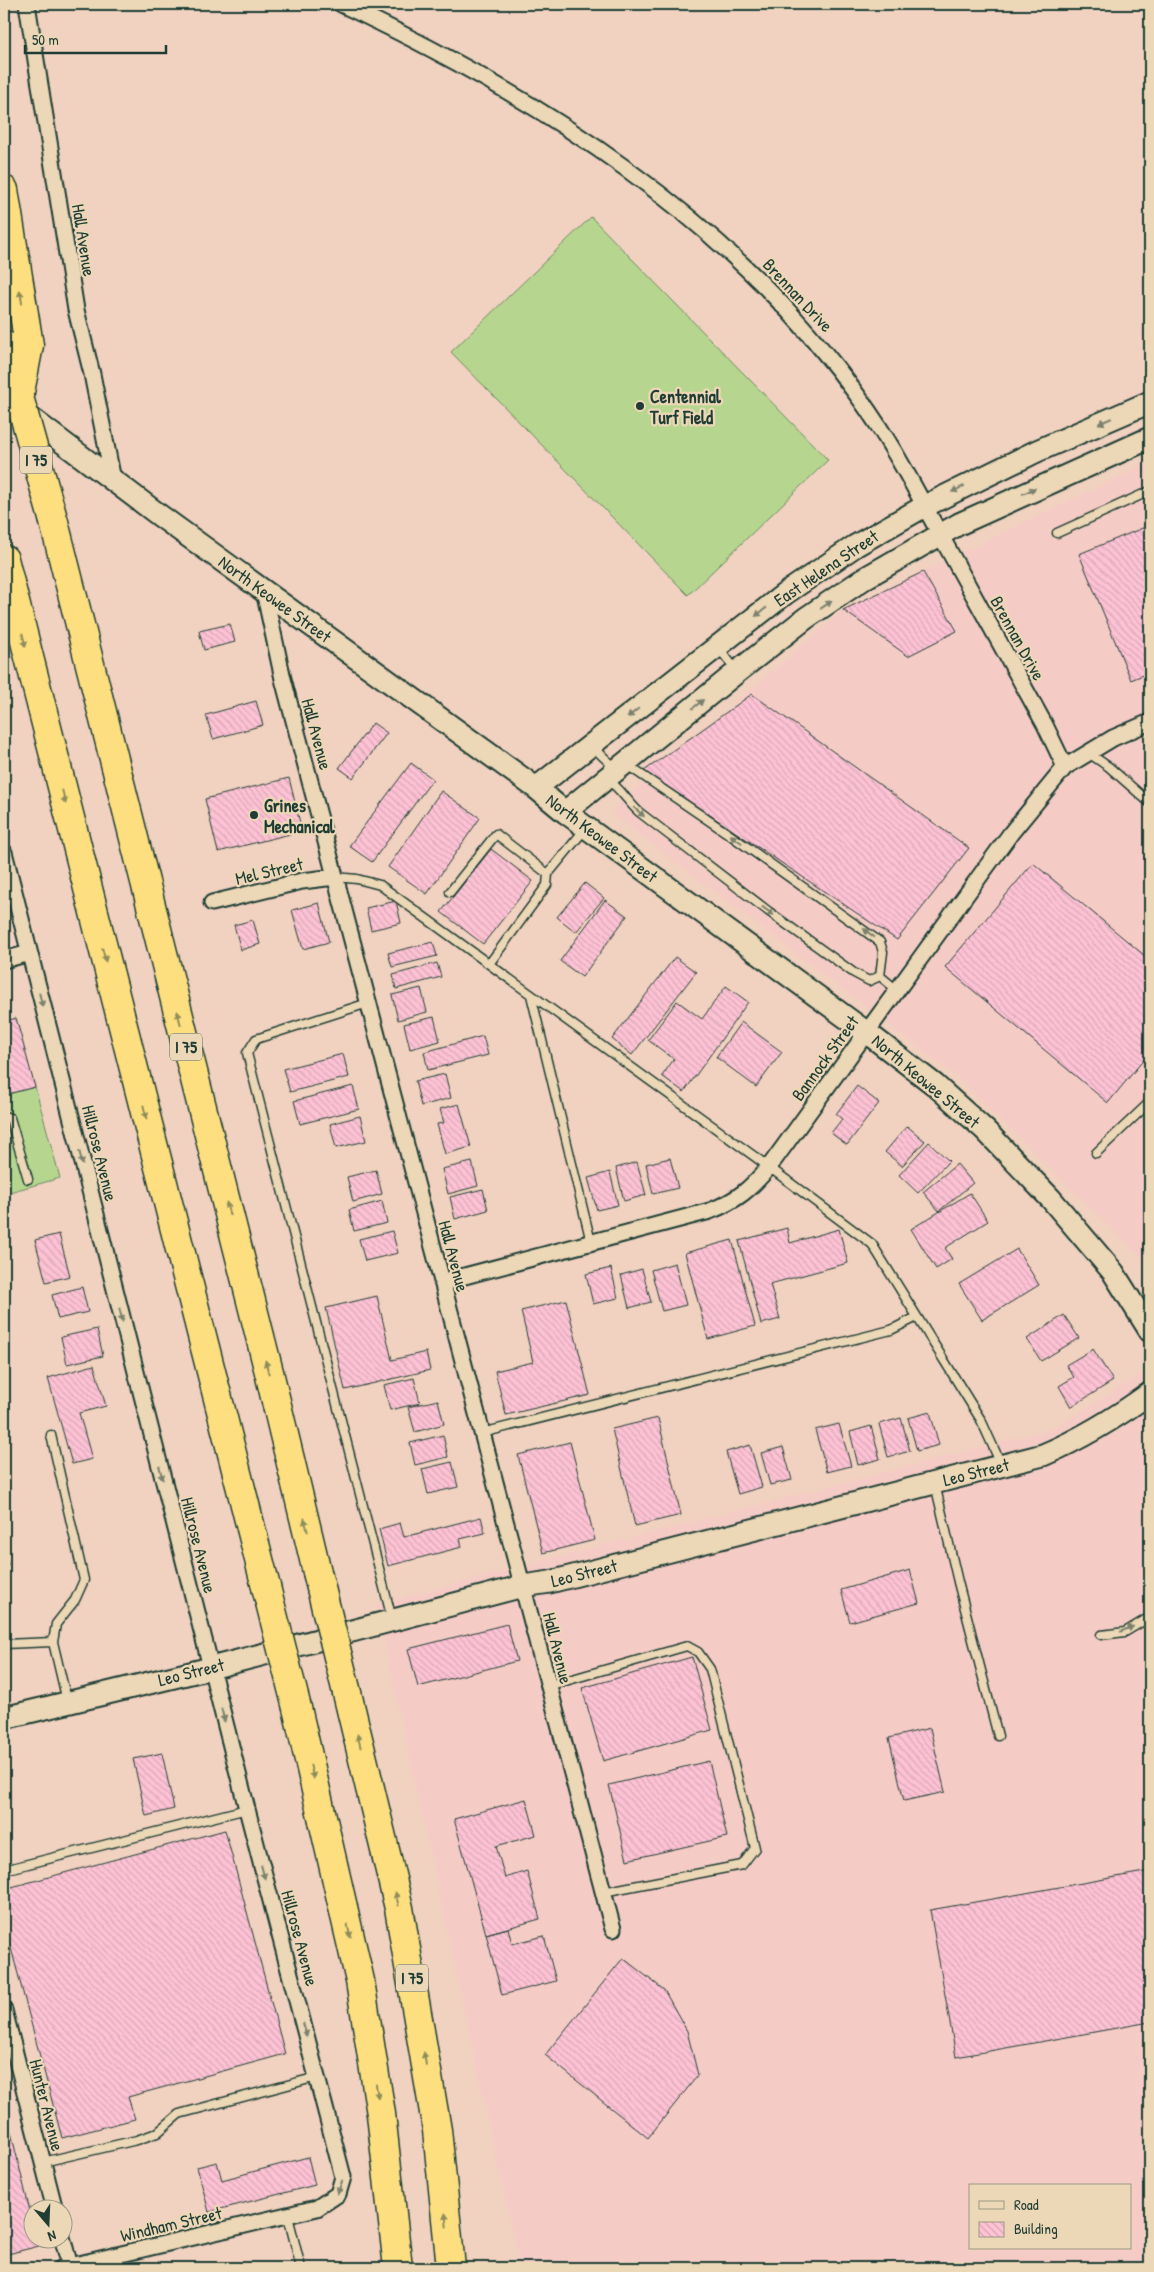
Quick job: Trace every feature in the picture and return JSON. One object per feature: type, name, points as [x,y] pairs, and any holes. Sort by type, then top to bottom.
[{"type":"highway","points":[[4,190],[16,345],[11,398]]},
{"type":"highway","name":"I 75","points":[[11,398],[54,522],[266,1363],[401,1918],[437,2130],[452,2268]]},
{"type":"highway","points":[[4,559],[297,1708],[360,1981],[381,2114],[398,2268]]},
{"type":"street","name":"Hall Avenue","points":[[27,4],[76,310],[92,374],[113,480]]},
{"type":"street","name":"Brennan Drive","points":[[340,4],[449,58],[528,104],[633,175],[732,254],[781,301],[828,356],[862,401],[896,455],[1045,725],[1065,767]]},
{"type":"street","name":"North Keowee Street","points":[[11,398],[113,480],[536,788],[565,812],[866,1032],[934,1085],[985,1130],[1020,1166],[1113,1272],[1150,1331]]},
{"type":"street","name":"East Helena Street","points":[[536,788],[786,593],[848,551],[925,506],[1037,451],[1145,404]]},
{"type":"street","points":[[1145,404],[1150,433]]},
{"type":"street","name":"East Helena Street","points":[[565,812],[806,618],[865,578],[940,534],[1014,497],[1150,438]]},
{"type":"street","name":"Hall Avenue","points":[[264,591],[283,679],[613,1929]]},
{"type":"street","name":"Bannock Street","points":[[442,1282],[710,1211],[729,1204],[750,1189],[769,1167],[1011,833],[1065,767],[1113,738],[1150,722]]},
{"type":"street","name":"Hillrose Avenue","points":[[4,852],[247,1809],[343,2177],[338,2194],[317,2208],[288,2216]]},
{"type":"street","name":"Mel Street","points":[[212,903],[302,881],[335,877]]},
{"type":"street","points":[[4,960],[30,953]]},
{"type":"street","name":"Leo Street","points":[[4,1718],[211,1668],[523,1586],[550,1582],[1043,1455],[1065,1446],[1125,1411],[1150,1393]]},
{"type":"street","name":"Hunter Avenue","points":[[4,2010],[52,2200]]},
{"type":"street","name":"Windham Street","points":[[66,2267],[288,2216]]},
{"type":"street","points":[[64,2250],[66,2267]]},
{"type":"lane","points":[[1057,533],[1150,491]]},
{"type":"lane","points":[[717,646],[737,672]]},
{"type":"lane","points":[[592,745],[615,770],[733,837],[880,942],[883,952],[880,976]]},
{"type":"lane","points":[[1087,752],[1150,803]]},
{"type":"lane","points":[[615,770],[620,788],[626,800],[639,812],[768,911],[854,973],[869,981],[880,976]]},
{"type":"lane","points":[[489,964],[547,885],[548,874],[586,827]]},
{"type":"lane","points":[[450,892],[496,834],[548,874]]},
{"type":"lane","points":[[335,877],[357,879],[380,885],[872,1244],[981,1420],[1001,1466]]},
{"type":"lane","points":[[880,976],[897,990]]},
{"type":"lane","points":[[531,995],[591,1242]]},
{"type":"lane","points":[[368,1003],[256,1039],[247,1053],[392,1621]]},
{"type":"lane","points":[[1096,1153],[1150,1102]]},
{"type":"lane","points":[[4,1116],[10,1118],[28,1179]]},
{"type":"lane","points":[[482,1433],[891,1330],[918,1317]]},
{"type":"lane","points":[[51,1435],[84,1580],[75,1600],[56,1624],[53,1642],[68,1702]]},
{"type":"lane","points":[[935,1483],[958,1582],[998,1736]]},
{"type":"lane","points":[[1101,1635],[1125,1632],[1150,1617]]},
{"type":"lane","points":[[4,1644],[53,1642]]},
{"type":"lane","points":[[548,1686],[687,1646],[698,1652],[710,1669],[755,1848],[742,1865],[603,1892]]},
{"type":"lane","points":[[4,1870],[247,1809]]},
{"type":"lane","points":[[43,2162],[137,2140],[157,2133],[179,2114],[317,2077]]},
{"type":"lane","points":[[288,2216],[301,2268]]},
{"type":"shaded area","points":[[1150,462],[1150,1266],[957,1077],[610,812],[843,610]]},
{"type":"shaded area","points":[[1150,1369],[1150,2268],[520,2268],[376,1604],[1051,1429]]},
{"type":"green space","name":"Centennial Turf Field","points":[[591,217],[828,460],[688,595],[451,352]]},
{"type":"green space","points":[[35,1087],[60,1178],[6,1193],[4,1185],[4,1095]]},
{"type":"building","points":[[1150,525],[1150,672],[1131,680],[1079,554]]},
{"type":"building","points":[[923,572],[957,631],[908,656],[843,610]]},
{"type":"building","points":[[230,624],[235,642],[204,650],[199,631]]},
{"type":"building","points":[[752,694],[969,848],[897,940],[644,771]]},
{"type":"building","points":[[256,701],[263,725],[213,739],[206,715]]},
{"type":"building","points":[[373,723],[387,733],[353,778],[339,768]]},
{"type":"building","points":[[411,763],[433,779],[372,862],[349,846]]},
{"type":"building","name":"Grines Mechanical","points":[[289,778],[302,831],[218,852],[205,799]]},
{"type":"building","points":[[441,791],[480,818],[427,894],[388,867]]},
{"type":"building","points":[[491,849],[533,881],[483,944],[441,912]]},
{"type":"building","points":[[1033,863],[1150,960],[1150,1052],[1108,1103],[945,967]]},
{"type":"building","points":[[585,883],[604,898],[576,932],[557,917]]},
{"type":"building","points":[[605,900],[627,916],[582,977],[560,961]]},
{"type":"building","points":[[396,901],[401,923],[371,930],[366,908]]},
{"type":"building","points":[[319,903],[329,942],[303,949],[292,910]]},
{"type":"building","points":[[253,920],[260,944],[241,950],[234,925]]},
{"type":"building","points":[[433,942],[437,956],[392,967],[388,953]]},
{"type":"building","points":[[675,957],[696,972],[632,1055],[612,1039]]},
{"type":"building","points":[[437,963],[441,977],[396,989],[393,975]]},
{"type":"building","points":[[726,986],[748,1002],[684,1092],[662,1076],[674,1059],[648,1040],[677,1001],[702,1019]]},
{"type":"building","points":[[421,988],[427,1012],[398,1020],[392,995]]},
{"type":"building","points":[[434,1017],[440,1041],[410,1049],[404,1024]]},
{"type":"building","points":[[16,1018],[35,1087],[4,1095],[4,1022]]},
{"type":"building","points":[[741,1022],[782,1052],[756,1087],[716,1057]]},
{"type":"building","points":[[483,1036],[488,1055],[428,1070],[424,1052]]},
{"type":"building","points":[[343,1054],[349,1077],[290,1092],[283,1069]]},
{"type":"building","points":[[445,1074],[451,1098],[421,1106],[415,1081]]},
{"type":"building","points":[[353,1086],[359,1109],[300,1124],[294,1101]]},
{"type":"building","points":[[857,1086],[879,1103],[847,1145],[831,1133],[842,1119],[836,1114]]},
{"type":"building","points":[[459,1104],[471,1147],[445,1154],[437,1124],[444,1123],[440,1109]]},
{"type":"building","points":[[360,1116],[366,1141],[336,1148],[330,1124]]},
{"type":"building","points":[[907,1126],[925,1141],[902,1166],[885,1152]]},
{"type":"building","points":[[929,1142],[949,1161],[918,1193],[899,1175]]},
{"type":"building","points":[[670,1158],[678,1188],[653,1194],[646,1164]]},
{"type":"building","points":[[472,1162],[478,1186],[448,1194],[442,1169]]},
{"type":"building","points":[[637,1162],[646,1195],[624,1201],[616,1168]]},
{"type":"building","points":[[957,1164],[973,1183],[939,1211],[923,1192]]},
{"type":"building","points":[[376,1170],[382,1194],[353,1202],[347,1177]]},
{"type":"building","points":[[610,1172],[618,1205],[597,1210],[588,1178]]},
{"type":"building","points":[[483,1189],[488,1210],[455,1219],[450,1197]]},
{"type":"building","points":[[970,1193],[988,1221],[945,1248],[952,1259],[936,1269],[911,1229]]},
{"type":"building","points":[[382,1201],[387,1223],[354,1231],[349,1210]]},
{"type":"building","points":[[787,1228],[790,1243],[839,1229],[848,1263],[770,1284],[780,1319],[761,1324],[739,1241]]},
{"type":"building","points":[[392,1231],[398,1253],[365,1261],[359,1239]]},
{"type":"building","points":[[59,1234],[70,1276],[46,1282],[35,1240]]},
{"type":"building","points":[[732,1240],[755,1326],[708,1339],[685,1253]]},
{"type":"building","points":[[1017,1249],[1039,1285],[982,1320],[959,1284]]},
{"type":"building","points":[[675,1263],[686,1305],[662,1311],[651,1270]]},
{"type":"building","points":[[611,1268],[618,1298],[593,1304],[586,1274]]},
{"type":"building","points":[[642,1269],[651,1302],[629,1308],[621,1275]]},
{"type":"building","points":[[82,1287],[88,1312],[58,1319],[52,1295]]},
{"type":"building","points":[[377,1296],[392,1360],[426,1352],[430,1370],[345,1390],[326,1308]]},
{"type":"building","points":[[566,1300],[590,1395],[506,1415],[495,1371],[533,1362],[521,1311]]},
{"type":"building","points":[[1064,1315],[1079,1338],[1041,1361],[1027,1339]]},
{"type":"building","points":[[97,1329],[103,1356],[67,1364],[61,1337]]},
{"type":"building","points":[[1093,1349],[1113,1381],[1071,1407],[1059,1386],[1074,1377],[1066,1365]]},
{"type":"building","points":[[94,1365],[106,1406],[79,1413],[92,1459],[72,1464],[48,1378]]},
{"type":"building","points":[[414,1378],[420,1403],[390,1410],[384,1385]]},
{"type":"building","points":[[438,1400],[444,1424],[415,1432],[408,1407]]},
{"type":"building","points":[[930,1412],[939,1445],[917,1451],[908,1418]]},
{"type":"building","points":[[658,1418],[681,1515],[635,1526],[612,1429]]},
{"type":"building","points":[[901,1418],[910,1451],[888,1457],[879,1424]]},
{"type":"building","points":[[839,1424],[851,1466],[827,1472],[815,1430]]},
{"type":"building","points":[[871,1426],[880,1459],[858,1465],[850,1432]]},
{"type":"building","points":[[443,1435],[448,1457],[415,1465],[410,1443]]},
{"type":"building","points":[[570,1442],[595,1540],[543,1553],[518,1455]]},
{"type":"building","points":[[750,1445],[762,1487],[738,1494],[726,1452]]},
{"type":"building","points":[[783,1447],[792,1480],[770,1485],[761,1453]]},
{"type":"building","points":[[452,1462],[458,1487],[428,1494],[422,1469]]},
{"type":"building","points":[[481,1517],[485,1533],[460,1539],[462,1547],[388,1566],[379,1529],[400,1523],[404,1537]]},
{"type":"building","points":[[4,1548],[8,1565],[4,1567]]},
{"type":"building","points":[[910,1570],[919,1603],[850,1622],[841,1590]]},
{"type":"building","points":[[507,1624],[517,1661],[418,1687],[408,1649]]},
{"type":"building","points":[[692,1657],[712,1730],[603,1761],[582,1688]]},
{"type":"building","points":[[930,1728],[945,1792],[904,1801],[889,1738]]},
{"type":"building","points":[[162,1753],[174,1809],[146,1816],[133,1759]]},
{"type":"building","points":[[709,1761],[727,1837],[627,1860],[609,1785]]},
{"type":"building","points":[[526,1799],[536,1835],[496,1846],[505,1878],[527,1871],[540,1919],[486,1934],[454,1819]]},
{"type":"building","points":[[225,1830],[285,2054],[128,2097],[135,2119],[62,2138],[4,1922],[4,1889]]},
{"type":"building","points":[[1150,1871],[1150,2022],[956,2057],[930,1910]]},
{"type":"building","points":[[508,1928],[512,1944],[544,1936],[556,1981],[502,1995],[486,1934]]},
{"type":"building","points":[[623,1958],[664,1990],[687,2031],[698,2075],[648,2138],[545,2055]]},
{"type":"building","points":[[4,2103],[27,2200],[22,2200],[23,2250],[4,2255]]},
{"type":"building","points":[[308,2157],[315,2185],[209,2212],[197,2167],[217,2162],[222,2180]]},
{"type":"place","name":"Centennial Turf Field","points":[[640,406]]},
{"type":"place","name":"Grines Mechanical","points":[[254,815]]}]
